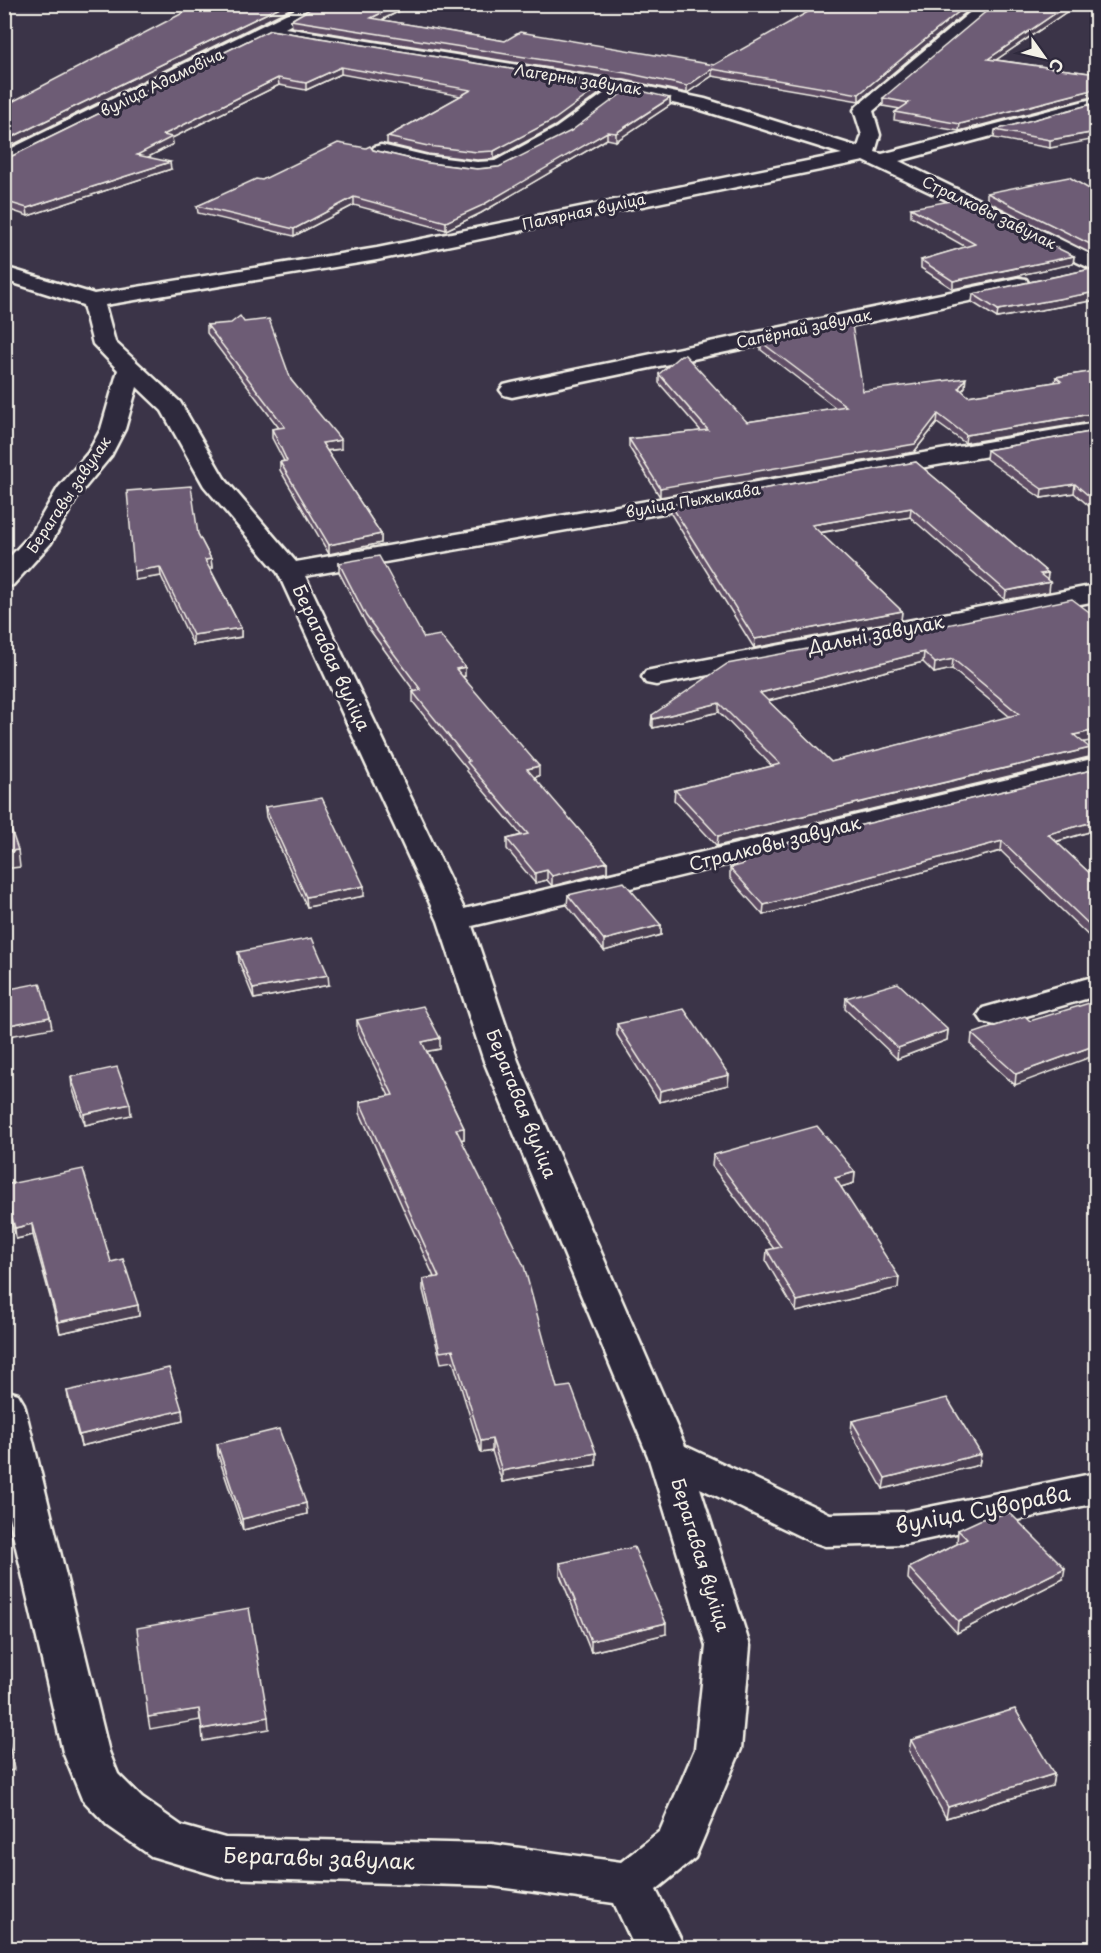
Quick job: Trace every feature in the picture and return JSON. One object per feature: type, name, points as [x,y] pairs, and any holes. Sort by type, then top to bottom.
[{"type":"street","name":"вуліца Адамовіча","points":[[4,160],[320,4]]},
{"type":"street","points":[[872,158],[871,135],[863,110],[991,4]]},
{"type":"street","name":"Лагерны завулак","points":[[268,30],[626,87],[699,102],[872,158]]},
{"type":"street","points":[[381,151],[438,163],[477,168],[499,166],[563,132],[626,87]]},
{"type":"street","name":"Палярная вуліца","points":[[93,301],[377,254],[872,158],[1096,103]]},
{"type":"street","name":"Стралковы завулак","points":[[872,158],[1096,266]]},
{"type":"street","points":[[1061,275],[1096,266]]},
{"type":"street","points":[[4,273],[93,301]]},
{"type":"street","name":"Сапёрнай завулак","points":[[512,390],[1038,280]]},
{"type":"street","name":"Берагавая вуліца","points":[[93,301],[104,344],[172,407],[213,481],[290,571],[454,921],[501,1061],[669,1456],[728,1646],[727,1657],[717,1749],[678,1844],[629,1884]]},
{"type":"street","name":"Берагавы завулак","points":[[4,579],[42,538],[67,494],[99,456],[113,429],[130,369]]},
{"type":"street","name":"вуліца Пыжыкава","points":[[290,571],[1096,430]]},
{"type":"street","name":"Дальні завулак","points":[[656,677],[1096,592]]},
{"type":"street","name":"Стралковы завулак","points":[[454,921],[1096,767]]},
{"type":"street","points":[[995,1015],[1096,986]]},
{"type":"street","name":"Берагавы завулак","points":[[4,1404],[86,1752],[99,1785],[125,1812],[168,1842],[225,1858],[492,1865],[629,1884]]},
{"type":"street","name":"вуліца Суворава","points":[[669,1456],[825,1530],[905,1528],[1096,1488]]},
{"type":"street","points":[[629,1884],[660,1948]]},
{"type":"building","points":[[200,4],[286,4],[4,141],[4,106]]},
{"type":"building","points":[[318,4],[400,4],[371,18],[505,41],[520,32],[714,65],[822,4],[968,4],[859,94],[712,69],[687,86],[626,73],[291,20]]},
{"type":"building","points":[[995,4],[1069,4],[988,59],[1089,73],[1096,70],[1096,89],[960,124],[895,112],[909,103],[883,98]]},
{"type":"building","points":[[270,30],[603,84],[555,119],[494,151],[477,152],[428,146],[387,137],[471,90],[341,67],[306,83],[278,78],[163,135],[172,137],[137,155],[170,162],[27,208],[4,201],[4,160]]},
{"type":"building","points":[[629,88],[670,98],[616,133],[607,132],[481,206],[446,222],[354,197],[294,229],[197,206],[256,179],[262,180],[338,143],[366,148],[370,146],[373,150],[428,163],[477,169],[499,167],[571,131]]},
{"type":"building","points":[[1096,103],[1096,132],[1050,140],[995,130]]},
{"type":"building","points":[[1069,177],[1096,193],[1096,247],[987,193]]},
{"type":"building","points":[[956,200],[1074,256],[953,281],[921,260],[975,244],[911,208]]},
{"type":"building","points":[[1096,268],[1096,292],[998,310],[973,294]]},
{"type":"building","points":[[240,316],[244,322],[269,319],[291,380],[341,440],[322,443],[381,534],[329,545],[280,462],[287,461],[272,429],[285,427],[207,325],[231,323]]},
{"type":"building","points":[[852,325],[863,391],[966,378],[959,388],[968,396],[1061,381],[1056,377],[1096,371],[1096,413],[966,435],[938,414],[915,444],[660,488],[629,439],[708,430],[659,374],[681,355],[685,355],[747,422],[846,406],[761,342]]},
{"type":"building","points":[[1096,431],[1096,502],[1075,484],[1042,489],[987,450]]},
{"type":"building","points":[[916,462],[1048,573],[1040,574],[1050,582],[1006,591],[911,508],[812,525],[902,611],[755,639],[671,505]]},
{"type":"building","points":[[191,486],[198,534],[211,559],[205,560],[241,628],[193,635],[160,567],[134,571],[127,491]]},
{"type":"building","points":[[379,556],[424,638],[440,635],[465,667],[456,669],[539,766],[527,769],[607,862],[552,876],[547,870],[535,873],[507,839],[528,834],[467,762],[469,761],[413,692],[421,690],[366,616],[339,563]]},
{"type":"building","points":[[1072,599],[1096,617],[1096,730],[1074,735],[1090,748],[718,836],[675,790],[780,764],[719,703],[653,719],[652,715],[727,664],[920,628],[923,630]],"holes":[[[924,652],[935,663],[953,659],[1019,714],[831,762],[760,693]]]},
{"type":"building","points":[[1096,769],[1096,821],[1048,834],[1096,879],[1096,931],[1002,841],[764,905],[730,868],[744,864],[736,855]]},
{"type":"building","points":[[322,798],[364,886],[306,897],[265,807]]},
{"type":"building","points":[[4,809],[18,850],[4,852]]},
{"type":"building","points":[[624,882],[661,925],[604,940],[568,895]]},
{"type":"building","points":[[312,938],[328,975],[253,989],[238,952]]},
{"type":"building","points":[[40,983],[50,1017],[4,1026],[4,990]]},
{"type":"building","points":[[898,983],[948,1030],[898,1048],[846,998]]},
{"type":"building","points":[[1096,1001],[1096,1045],[1016,1074],[972,1034],[1025,1016],[1030,1021]]},
{"type":"building","points":[[423,1006],[440,1038],[422,1042],[464,1128],[456,1129],[524,1266],[557,1388],[571,1386],[596,1453],[502,1471],[492,1439],[481,1441],[453,1350],[440,1352],[423,1279],[439,1277],[360,1102],[393,1095],[357,1020]]},
{"type":"building","points":[[684,1009],[729,1075],[660,1091],[617,1024]]},
{"type":"building","points":[[117,1067],[130,1104],[84,1114],[71,1077]]},
{"type":"building","points":[[817,1126],[855,1172],[835,1178],[899,1277],[797,1301],[767,1250],[781,1247],[713,1155]]},
{"type":"building","points":[[83,1169],[111,1262],[123,1259],[138,1305],[58,1322],[32,1224],[15,1228],[4,1185]]},
{"type":"building","points":[[169,1368],[182,1410],[79,1435],[67,1391]]},
{"type":"building","points":[[947,1398],[981,1454],[885,1478],[852,1421]]},
{"type":"building","points":[[279,1429],[306,1503],[242,1519],[217,1444]]},
{"type":"building","points":[[1010,1513],[1065,1568],[958,1621],[909,1568],[967,1539],[958,1530],[982,1519]]},
{"type":"building","points":[[634,1547],[666,1623],[591,1641],[560,1563]]},
{"type":"building","points":[[249,1608],[268,1717],[202,1729],[199,1709],[148,1717],[137,1628]]},
{"type":"building","points":[[1015,1709],[1054,1774],[948,1807],[911,1740]]},
{"type":"building","points":[[4,1723],[12,1758],[4,1760]]}]
